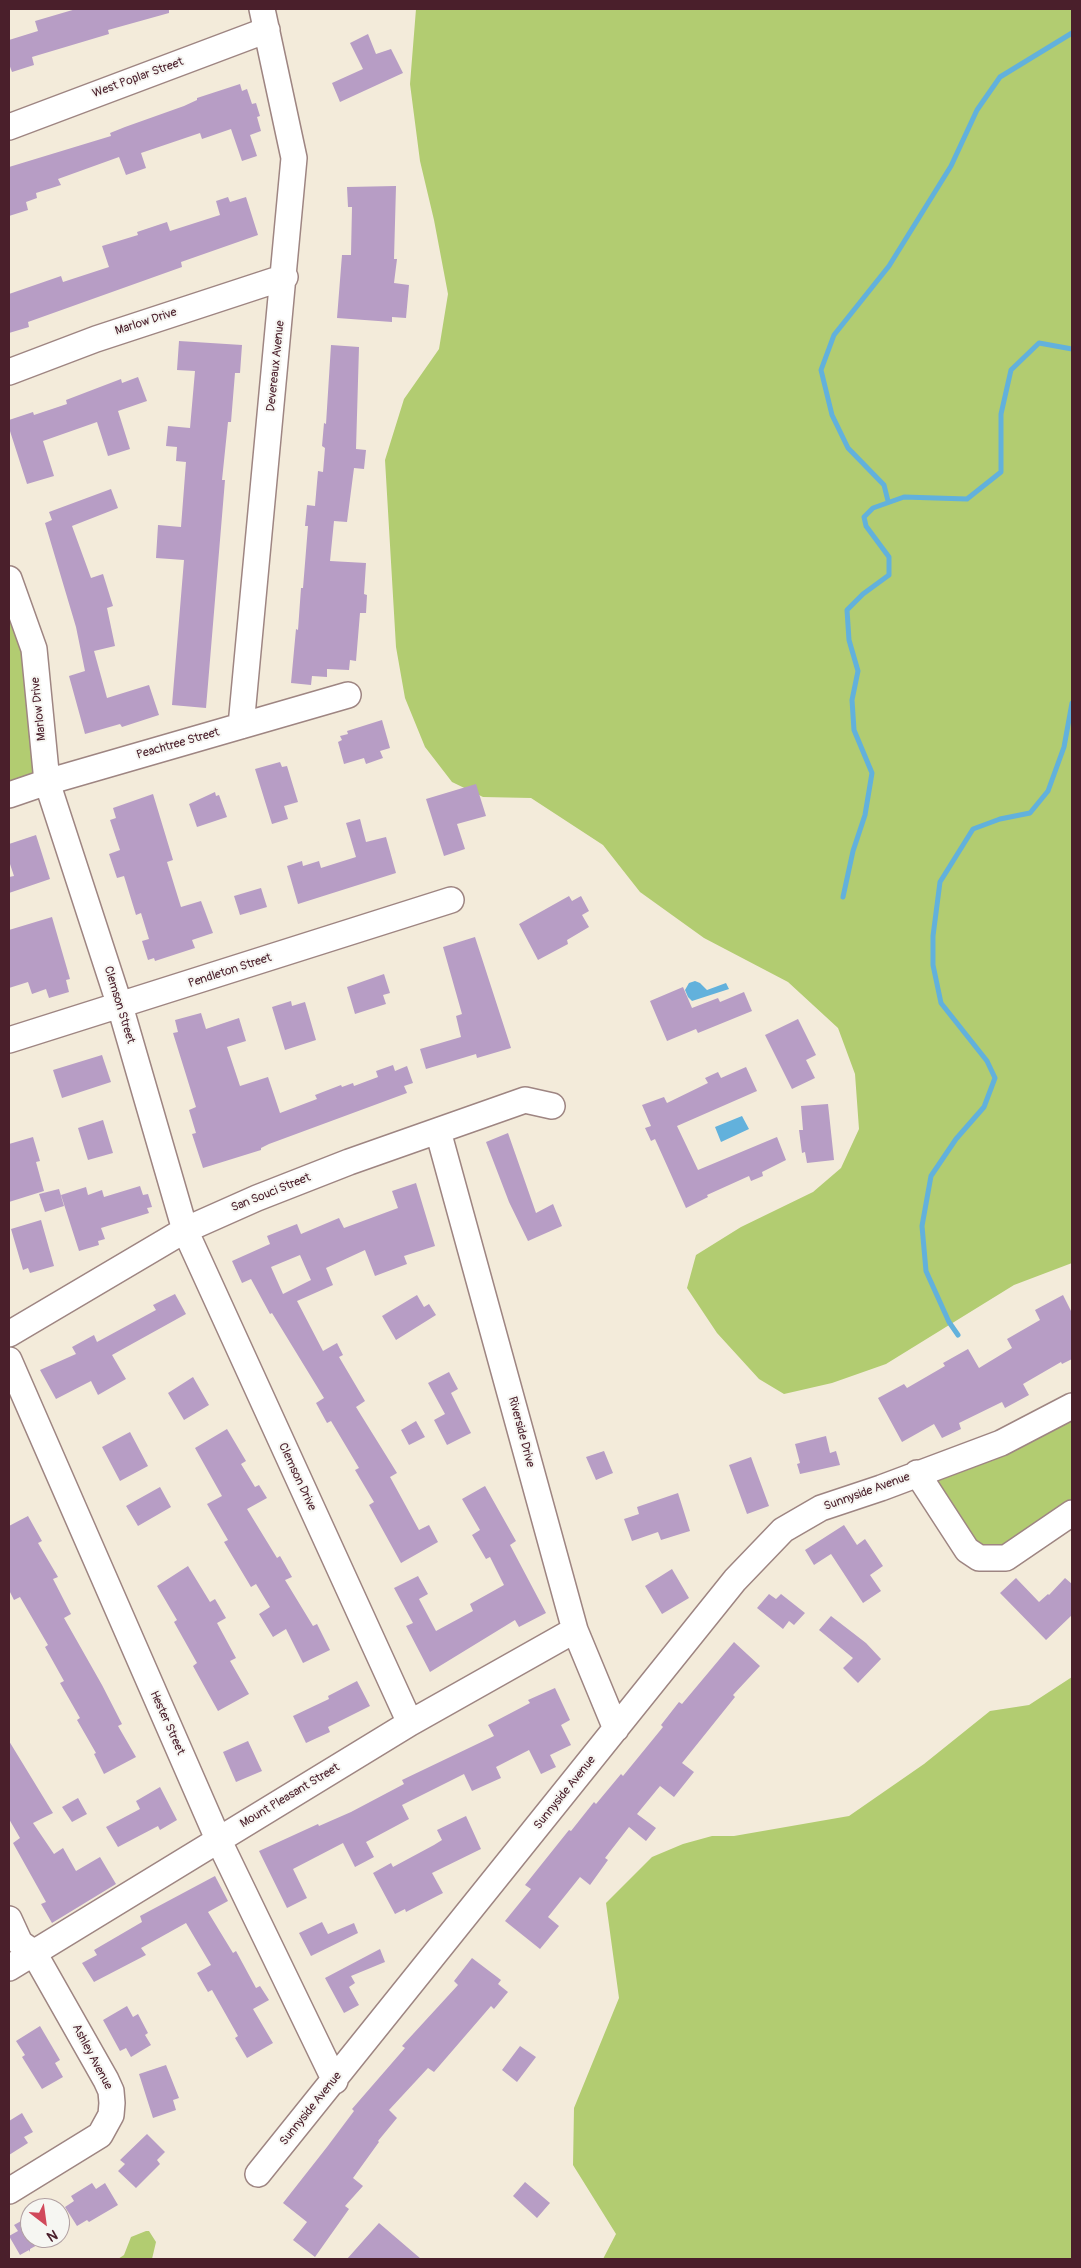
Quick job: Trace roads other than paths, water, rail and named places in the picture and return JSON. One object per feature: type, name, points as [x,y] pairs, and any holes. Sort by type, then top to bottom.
[{"type":"street","name":"West Poplar Street","points":[[9,126],[264,20]]},
{"type":"street","name":"Devereaux Avenue","points":[[241,726],[285,277],[294,158],[264,20]]},
{"type":"street","name":"Marlow Drive","points":[[9,372],[96,338],[285,277]]},
{"type":"street","name":"Marlow Drive","points":[[9,579],[34,650],[47,782]]},
{"type":"street","name":"Peachtree Street","points":[[9,795],[47,782],[348,696]]},
{"type":"street","name":"Clemson Street","points":[[47,782],[120,1006],[185,1230]]},
{"type":"street","name":"Pendleton Street","points":[[9,1040],[450,900]]},
{"type":"street","name":"San Souci Street","points":[[10,1330],[185,1230],[257,1198],[525,1100],[552,1106]]},
{"type":"street","name":"Riverside Drive","points":[[438,1131],[575,1630],[616,1729]]},
{"type":"street","name":"Clemson Drive","points":[[185,1230],[410,1723]]},
{"type":"street","name":"Hester Street","points":[[9,1360],[218,1839],[335,2081]]},
{"type":"street","name":"Sunnyside Avenue","points":[[258,2174],[335,2081],[735,1580],[783,1530],[821,1508],[881,1488],[1001,1443],[1072,1406]]},
{"type":"street","points":[[917,1473],[967,1550],[979,1558],[1006,1558],[1072,1513]]},
{"type":"street","name":"Mount Pleasant Street","points":[[9,1968],[410,1723],[575,1630]]},
{"type":"street","name":"Ashley Avenue","points":[[9,1919],[20,1943],[34,1953],[111,2092],[111,2115],[100,2135],[9,2191]]},
{"type":"water","points":[[695,981],[707,990],[726,983],[729,989],[692,1001],[685,990],[689,983]]},
{"type":"water","points":[[742,1116],[749,1129],[721,1142],[715,1127]]},
{"type":"waterway","points":[[888,501],[884,485],[848,448],[832,415],[821,370],[834,335],[889,266],[951,166],[977,110],[1000,77],[1072,33]]},
{"type":"waterway","points":[[843,897],[853,851],[865,815],[872,773],[854,730],[852,700],[858,671],[849,640],[847,610],[863,594],[889,575],[889,557],[866,526],[864,517],[873,508],[904,497],[967,499],[1001,472],[1001,414],[1011,370],[1039,343],[1072,349]]},
{"type":"waterway","points":[[958,1335],[949,1322],[926,1271],[922,1226],[931,1176],[956,1139],[984,1107],[995,1078],[987,1061],[941,1003],[933,965],[933,936],[940,882],[973,829],[1000,819],[1030,813],[1048,791],[1064,747],[1072,703]]}]
